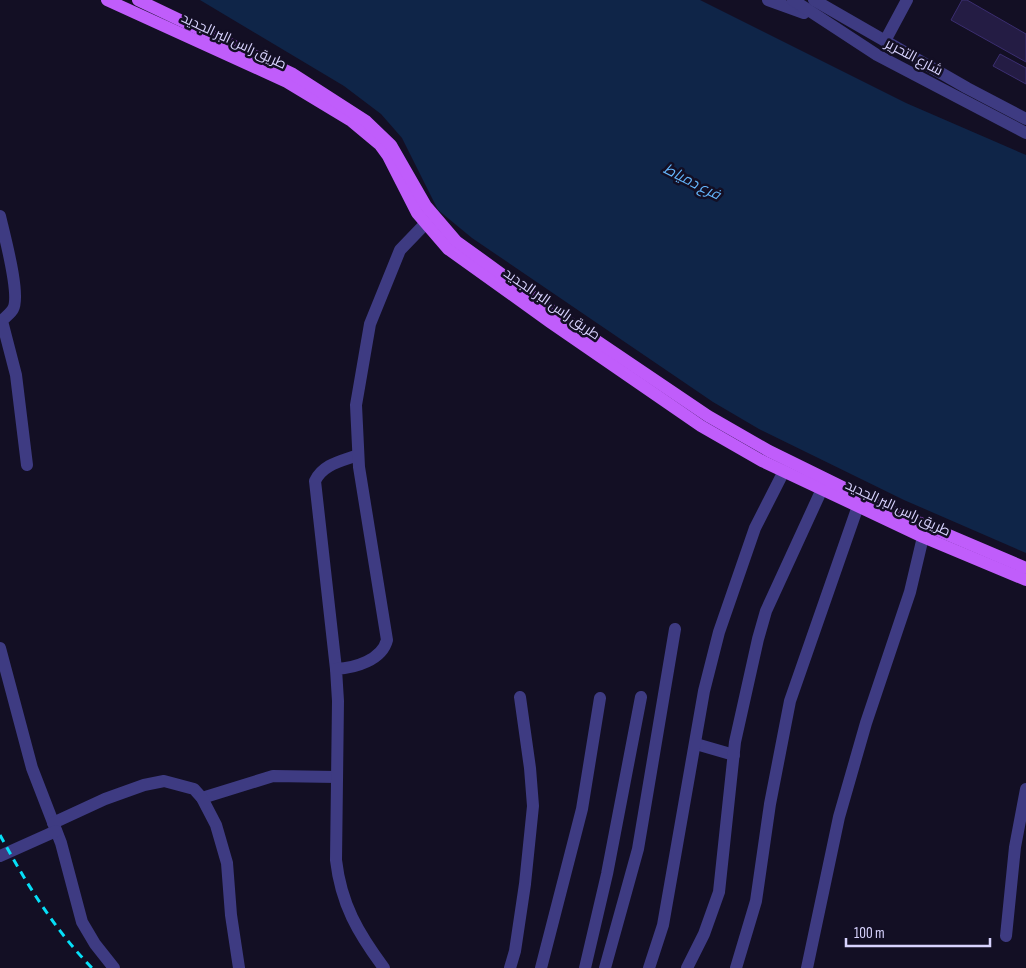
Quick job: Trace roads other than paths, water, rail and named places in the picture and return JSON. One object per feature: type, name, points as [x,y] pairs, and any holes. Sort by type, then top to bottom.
[{"type":"main road","name":"طريق راس البر الجديد","points":[[107,0],[309,83],[375,128],[398,154],[426,206],[447,233],[553,318],[701,426],[742,450],[923,537],[1026,580]]},
{"type":"main road","name":"طريق راس البر الجديد","points":[[138,0],[303,91],[335,110],[371,136],[388,156],[410,200],[425,224],[457,256],[553,318],[708,416],[748,439],[907,518],[1026,568]]},
{"type":"street","points":[[768,0],[818,18]]},
{"type":"street","name":"شارع التحرير","points":[[793,0],[877,55],[1026,133]]},
{"type":"street","name":"شارع التحرير","points":[[814,0],[948,77],[1026,119]]},
{"type":"street","points":[[885,41],[907,0]]},
{"type":"street","points":[[913,74],[922,73],[925,69],[924,63]]},
{"type":"street","points":[[939,87],[937,80],[948,77]]},
{"type":"street","points":[[0,216],[10,259],[15,299],[13,310],[2,321],[16,375],[27,465]]},
{"type":"street","points":[[336,669],[348,668],[371,659],[386,648],[387,640],[358,454],[356,405],[370,324],[400,250],[425,224]]},
{"type":"street","points":[[358,454],[325,468],[315,480],[336,669],[336,860],[343,898],[349,915],[384,968]]},
{"type":"street","points":[[649,968],[663,925],[704,691],[735,580],[755,528],[784,471]]},
{"type":"street","points":[[687,968],[704,934],[719,892],[734,755],[748,676],[766,611],[822,489]]},
{"type":"street","points":[[736,968],[756,901],[770,804],[790,701],[858,506]]},
{"type":"street","points":[[807,968],[839,817],[866,723],[910,592],[923,537]]},
{"type":"street","points":[[605,968],[638,849],[675,629]]},
{"type":"street","points":[[0,648],[32,768],[55,827],[82,922],[94,944],[114,968]]},
{"type":"street","points":[[510,968],[515,951],[524,892],[532,806],[530,768],[520,697]]},
{"type":"street","points":[[585,968],[607,874],[641,697]]},
{"type":"street","points":[[541,968],[582,809],[600,698]]},
{"type":"street","points":[[696,744],[734,755]]},
{"type":"street","points":[[202,798],[273,776],[337,777]]},
{"type":"street","points":[[0,856],[105,799],[144,785],[164,781],[194,788],[202,798],[216,825],[227,863],[231,915],[239,968]]},
{"type":"street","points":[[1006,936],[1015,847],[1026,789]]},
{"type":"water","name":"فرع دمياط","points":[[200,0],[700,0],[906,103],[1026,155],[1026,553],[904,500],[759,429],[713,402],[472,238],[438,210],[402,138],[381,114],[344,86]]},
{"type":"railway","points":[[0,835],[20,871],[53,921],[65,938],[92,968]]}]
